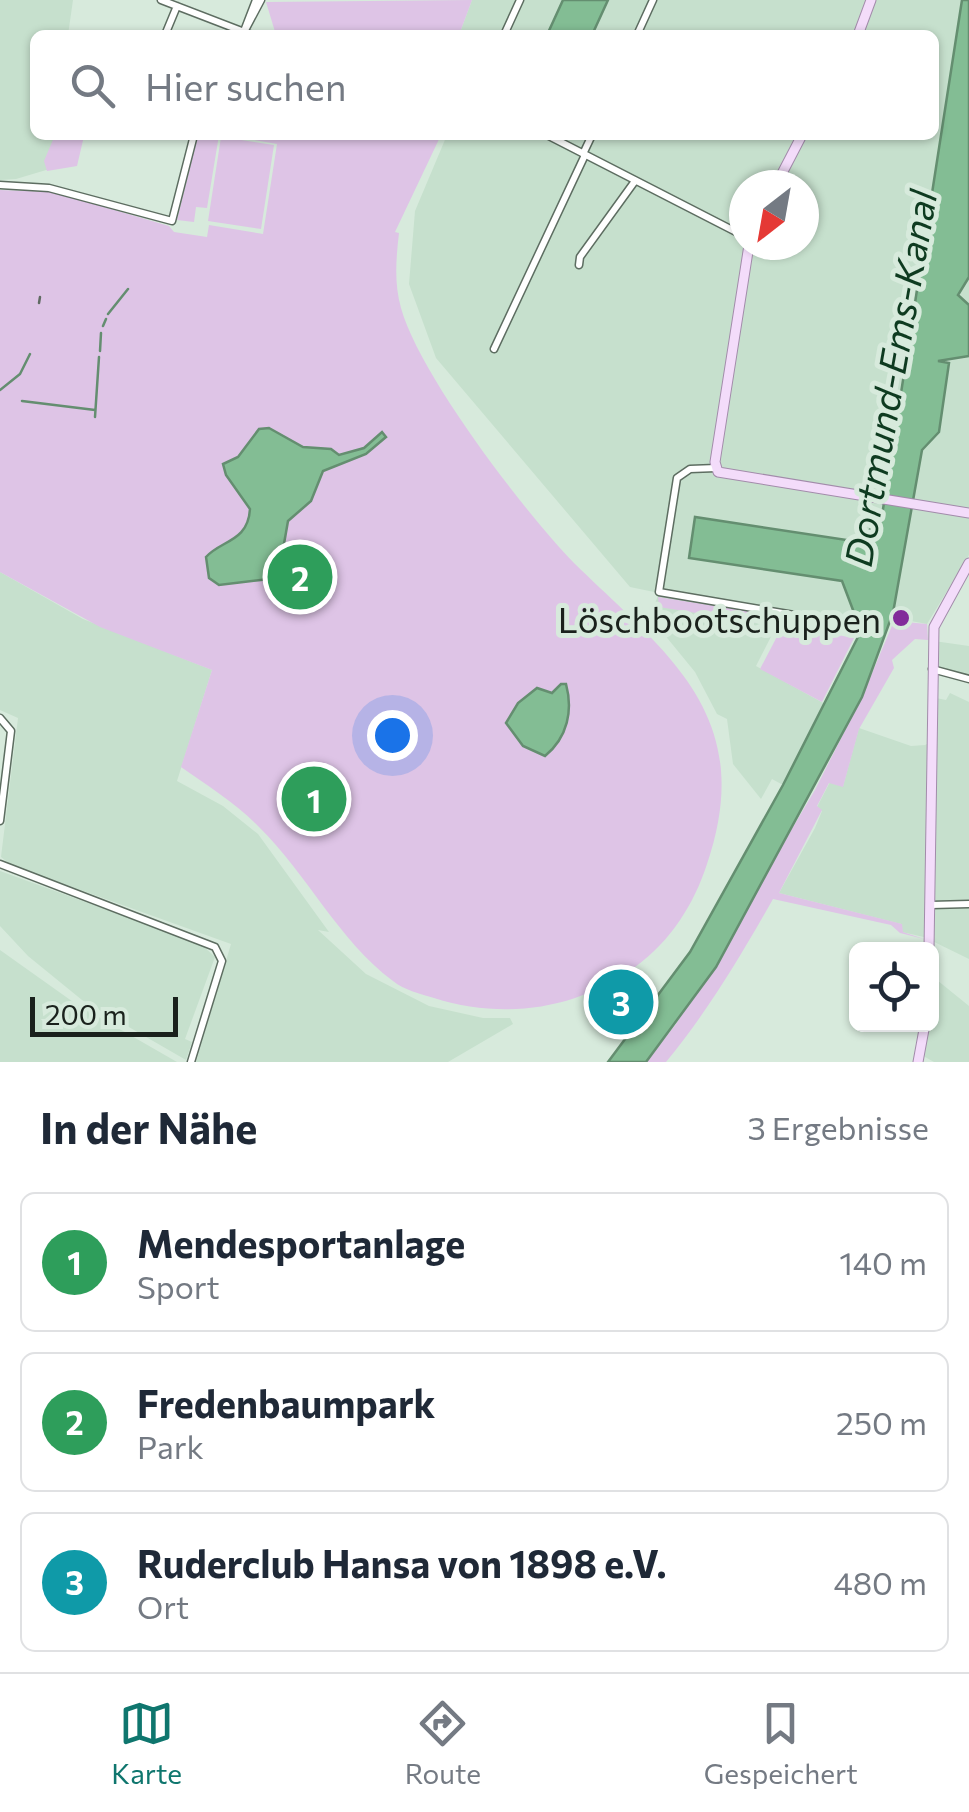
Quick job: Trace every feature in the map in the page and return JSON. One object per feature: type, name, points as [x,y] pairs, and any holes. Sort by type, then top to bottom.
[{"type":"main road","points":[[860,30],[872,0]]},
{"type":"main road","points":[[784,170],[799,140]]},
{"type":"main road","points":[[747,260],[716,468],[735,477],[969,513]]},
{"type":"main road","points":[[930,942],[930,668],[936,620],[969,563]]},
{"type":"main road","points":[[918,1062],[924,1032]]},
{"type":"street","points":[[161,0],[236,30]]},
{"type":"street","points":[[248,30],[259,0]]},
{"type":"street","points":[[506,30],[520,0]]},
{"type":"street","points":[[639,30],[653,0]]},
{"type":"street","points":[[167,30],[176,6]]},
{"type":"street","points":[[0,185],[49,188],[172,222],[193,140]]},
{"type":"street","points":[[557,140],[729,228]]},
{"type":"street","points":[[494,350],[590,140]]},
{"type":"street","points":[[579,265],[597,232],[634,181]]},
{"type":"street","points":[[716,468],[690,469],[678,478],[658,590],[664,596],[800,616]]},
{"type":"street","points":[[930,668],[969,680]]},
{"type":"street","points":[[0,718],[10,731],[0,820]]},
{"type":"street","points":[[0,864],[215,947],[222,962],[191,1062]]},
{"type":"street","points":[[932,904],[969,904]]},
{"type":"shaded area","points":[[0,0],[73,0],[69,30],[30,30],[30,140],[77,140],[73,162],[0,180]]},
{"type":"shaded area","points":[[472,0],[969,0],[969,555],[927,624],[895,618],[858,627],[781,617],[756,666],[825,704],[783,785],[772,779],[761,799],[733,764],[727,719],[717,714],[695,672],[650,617],[659,593],[630,587],[436,358],[409,284],[415,211],[445,140],[939,140],[939,30],[461,30]]},
{"type":"shaded area","points":[[472,0],[461,30],[274,30],[266,2]]},
{"type":"shaded area","points":[[563,0],[608,0],[594,30],[549,30]]},
{"type":"shaded area","points":[[962,0],[969,0],[969,277],[958,295],[969,305],[969,356],[938,361],[949,363],[939,432],[922,450],[893,613],[862,697],[716,967],[646,1062],[608,1062],[690,952],[783,785],[861,631],[842,581],[689,558],[695,517],[853,541],[881,522]]},
{"type":"shaded area","points":[[53,140],[83,140],[77,166],[47,171],[44,161]]},
{"type":"shaded area","points":[[197,140],[218,140],[207,208],[196,207],[194,222],[177,220]]},
{"type":"shaded area","points":[[221,140],[274,145],[261,229],[208,221]]},
{"type":"shaded area","points":[[254,140],[439,140],[395,232],[399,233],[399,299],[412,336],[451,405],[502,478],[574,563],[670,659],[694,691],[712,727],[721,767],[720,812],[707,864],[680,921],[635,967],[612,982],[563,1002],[513,1009],[486,1008],[434,998],[397,984],[356,947],[259,827],[181,767],[212,670],[100,627],[0,572],[0,190],[53,192],[169,226],[174,232],[207,237],[209,225],[263,234],[277,144]]},
{"type":"shaded area","points":[[269,428],[303,447],[331,449],[339,455],[364,448],[382,432],[386,437],[366,454],[323,471],[311,501],[288,521],[278,578],[219,585],[209,578],[206,557],[239,534],[250,509],[226,475],[223,464],[238,457],[259,429]]},
{"type":"shaded area","points":[[0,572],[83,619],[212,670],[177,781],[223,806],[258,834],[329,932],[318,930],[366,974],[429,1006],[483,1018],[510,1018],[513,1024],[448,1062],[196,1062],[231,944],[11,865],[1,857],[18,718],[0,710]]},
{"type":"shaded area","points":[[658,597],[774,615],[771,625],[659,607]]},
{"type":"shaded area","points":[[894,621],[927,624],[928,640],[915,639],[892,660],[894,668],[859,729],[843,787],[829,783],[817,806],[822,810],[779,893],[902,924],[903,932],[924,939],[900,933],[891,925],[773,899],[723,983],[681,1043],[666,1062],[646,1062],[676,1024],[815,790],[862,697]]},
{"type":"shaded area","points":[[783,625],[854,638],[822,702],[760,669]]},
{"type":"shaded area","points":[[934,641],[969,646],[969,682],[932,671]]},
{"type":"shaded area","points":[[566,684],[568,694],[567,723],[545,756],[523,746],[506,723],[518,703],[537,688],[552,693]]},
{"type":"shaded area","points":[[950,693],[969,702],[969,959],[939,942],[902,932],[901,924],[779,893],[815,828],[822,811],[817,807],[830,782],[843,786],[859,728],[911,746],[925,745],[933,741],[931,697],[946,700]]},
{"type":"shaded area","points":[[0,871],[201,944],[215,957],[185,1039],[192,1042],[186,1060],[82,1000],[28,956],[0,926]]},
{"type":"shaded area","points":[[0,950],[76,1004],[177,1062],[0,1062]]},
{"type":"shaded area","points":[[939,982],[969,1006],[969,1062],[934,1062],[918,1053],[922,1032],[939,1032]]},
{"type":"waterway","points":[[108,314],[128,289]]},
{"type":"waterway","points":[[103,326],[106,319]]},
{"type":"waterway","points":[[100,351],[101,333]]},
{"type":"waterway","points":[[0,390],[20,374],[30,354]]},
{"type":"waterway","points":[[95,417],[99,357]]},
{"type":"waterway","points":[[22,401],[95,410]]},
{"type":"tram line","points":[[39,303],[40,297]]},
{"type":"place","name":"Fredenbaumpark","points":[[300,577]]},
{"type":"place","name":"Löschbootschuppen","points":[[901,618]]},
{"type":"place","name":"Mendesportanlage","points":[[314,799]]},
{"type":"place","name":"Ruderclub Hansa von 1898 e.V.","points":[[621,1002]]},
{"type":"water label","name":"Dortmund-Ems-Kanal","points":[[889,378]]}]
